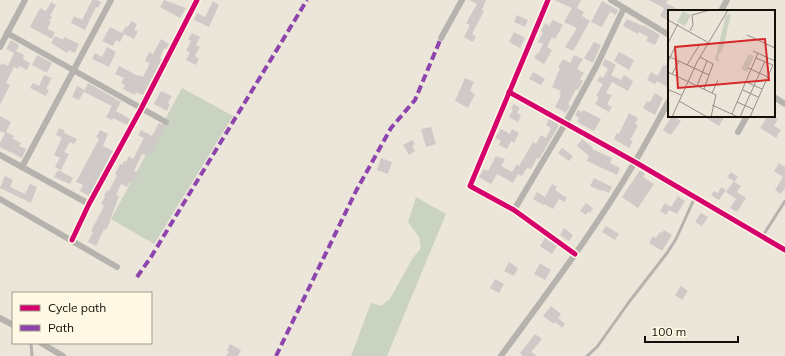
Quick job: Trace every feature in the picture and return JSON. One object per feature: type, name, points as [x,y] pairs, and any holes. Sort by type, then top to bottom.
[{"type":"street","points":[[0,47],[25,0]]},
{"type":"street","points":[[22,167],[111,0]]},
{"type":"street","points":[[72,240],[89,204],[141,109],[197,0]]},
{"type":"street","points":[[441,38],[462,0]]},
{"type":"street","points":[[548,0],[470,186],[514,210],[575,254]]},
{"type":"street","points":[[611,0],[668,34]]},
{"type":"street","points":[[722,10],[727,0]]},
{"type":"street","points":[[514,210],[566,124],[597,65],[624,8]]},
{"type":"street","points":[[7,33],[166,122]]},
{"type":"street","points":[[509,92],[635,162],[785,250]]},
{"type":"street","points":[[775,98],[785,104]]},
{"type":"street","points":[[501,356],[602,214],[635,162],[668,103]]},
{"type":"street","points":[[738,132],[746,117]]},
{"type":"street","points":[[0,155],[89,204]]},
{"type":"street","points":[[0,199],[117,267]]},
{"type":"street","points":[[0,318],[12,324]]},
{"type":"street","points":[[43,344],[63,356]]},
{"type":"lane","points":[[587,356],[596,348],[667,253],[676,239],[695,197]]},
{"type":"lane","points":[[762,236],[785,201]]},
{"type":"lane","points":[[31,344],[32,356]]},
{"type":"green space","points":[[182,88],[233,116],[154,244],[111,219]]},
{"type":"green space","points":[[416,197],[446,214],[387,356],[351,356],[371,303],[381,306],[390,299],[412,259],[421,248],[419,237],[408,222]]},
{"type":"building","points":[[92,0],[101,2],[98,8],[96,7],[85,30],[71,23],[74,16],[82,20]]},
{"type":"building","points":[[164,0],[186,8],[180,18],[160,7]]},
{"type":"building","points":[[469,0],[486,0],[482,10],[484,11],[472,34],[476,36],[473,42],[464,37],[470,25],[466,23],[477,4]]},
{"type":"building","points":[[554,0],[581,0],[577,8],[584,12],[582,16],[590,21],[573,51],[565,47],[577,28],[564,22],[572,8]]},
{"type":"building","points":[[649,0],[668,0],[666,3],[679,10],[668,10],[668,20],[660,16],[664,8]]},
{"type":"building","points":[[213,1],[219,5],[209,27],[194,20],[197,13],[205,17]]},
{"type":"building","points":[[602,1],[618,10],[616,15],[610,12],[602,27],[591,22]]},
{"type":"building","points":[[51,2],[56,5],[50,16],[52,17],[49,21],[51,22],[47,29],[55,32],[52,39],[30,27],[40,8],[46,11]]},
{"type":"building","points":[[517,15],[528,20],[525,27],[514,22]]},
{"type":"building","points":[[627,19],[643,25],[660,35],[655,45],[646,41],[648,37],[639,32],[638,34],[623,26]]},
{"type":"building","points":[[553,20],[563,25],[555,39],[552,37],[547,47],[552,50],[544,64],[534,58],[537,53],[538,54],[543,44],[538,42],[543,32],[541,31],[545,23],[549,26]]},
{"type":"building","points":[[131,21],[137,24],[134,30],[138,31],[134,39],[122,33]]},
{"type":"building","points":[[110,27],[124,34],[120,42],[116,40],[113,46],[102,41]]},
{"type":"building","points":[[514,32],[525,38],[520,48],[509,42]]},
{"type":"building","points":[[192,33],[200,37],[196,45],[200,47],[195,56],[199,59],[196,65],[186,60],[190,52],[186,51],[191,41],[188,39]]},
{"type":"building","points":[[55,36],[63,40],[64,37],[79,44],[75,53],[69,50],[67,53],[51,43]]},
{"type":"building","points":[[161,39],[169,44],[166,49],[164,48],[160,58],[162,59],[143,95],[136,92],[135,95],[123,89],[125,85],[121,83],[124,78],[115,74],[119,66],[143,77],[150,63],[145,61],[149,52],[153,54]]},
{"type":"building","points":[[11,40],[19,45],[16,51],[24,55],[23,59],[30,63],[27,70],[19,66],[18,69],[14,67],[6,83],[10,85],[0,105],[0,66],[2,63],[8,66],[14,53],[6,49]]},
{"type":"building","points":[[594,42],[601,45],[593,63],[584,58]]},
{"type":"building","points":[[107,47],[116,52],[109,67],[92,59],[95,53],[102,57]]},
{"type":"building","points":[[619,52],[634,60],[629,70],[614,61]]},
{"type":"building","points":[[37,55],[52,63],[47,73],[32,65]]},
{"type":"building","points":[[574,55],[583,59],[577,69],[584,73],[580,79],[583,81],[578,90],[576,89],[568,104],[570,106],[564,114],[565,112],[555,107],[561,95],[559,94],[561,91],[552,87],[560,68],[558,67],[563,59],[570,63]]},
{"type":"building","points":[[605,59],[616,65],[611,75],[621,80],[624,75],[633,81],[628,91],[612,82],[606,93],[612,95],[607,104],[612,107],[609,112],[595,104],[599,97],[596,96],[603,84],[597,81],[600,76],[603,78],[608,69],[602,65]]},
{"type":"building","points":[[668,62],[668,87],[657,81],[655,84],[647,80],[651,72],[658,76],[663,65],[665,66]]},
{"type":"building","points":[[533,72],[545,79],[541,85],[529,79]]},
{"type":"building","points":[[44,75],[52,78],[46,89],[49,90],[46,96],[30,88],[33,83],[39,86]]},
{"type":"building","points":[[465,78],[474,82],[470,91],[475,94],[468,108],[455,101]]},
{"type":"building","points":[[88,83],[121,102],[116,111],[130,119],[127,125],[113,118],[112,120],[106,117],[112,106],[84,92]]},
{"type":"building","points":[[77,86],[85,90],[79,100],[72,97]]},
{"type":"building","points":[[161,91],[172,96],[168,103],[170,104],[167,111],[154,104]]},
{"type":"building","points":[[655,93],[663,98],[655,115],[643,108],[647,101],[650,102]]},
{"type":"building","points":[[514,104],[520,108],[517,113],[521,115],[518,122],[509,117],[513,110],[511,109]]},
{"type":"building","points":[[578,110],[582,112],[583,110],[601,119],[594,131],[577,122],[579,118],[575,115]]},
{"type":"building","points":[[629,113],[638,118],[635,124],[638,125],[630,140],[633,141],[629,148],[614,139],[617,133],[619,134]]},
{"type":"building","points":[[0,116],[11,122],[6,132],[14,136],[12,138],[21,143],[19,146],[26,149],[22,158],[0,147],[0,143],[5,133],[0,131]]},
{"type":"building","points":[[671,117],[681,121],[671,135],[663,130]]},
{"type":"building","points":[[705,117],[724,117],[719,126]]},
{"type":"building","points":[[763,117],[774,117],[778,119],[774,126],[781,130],[776,138],[760,128],[766,119]]},
{"type":"building","points":[[549,119],[559,125],[539,159],[537,158],[531,169],[527,168],[522,176],[518,174],[513,183],[497,174],[491,184],[479,177],[484,169],[488,171],[496,156],[505,159],[501,166],[512,172],[517,164],[519,166],[533,142],[536,144],[541,135],[546,138],[551,128],[546,125]]},
{"type":"building","points":[[159,123],[165,126],[153,150],[151,149],[147,156],[142,154],[134,171],[138,173],[133,183],[130,182],[127,187],[121,184],[116,195],[119,196],[106,230],[104,229],[96,246],[88,242],[93,232],[91,231],[104,206],[101,204],[105,197],[104,196],[107,190],[109,191],[117,175],[115,174],[120,164],[122,165],[124,161],[126,162],[129,156],[133,159],[144,138],[138,135],[141,130],[152,136]]},
{"type":"building","points":[[431,127],[436,144],[426,147],[421,129]]},
{"type":"building","points":[[59,128],[65,131],[64,133],[77,139],[74,144],[70,142],[64,152],[69,154],[61,170],[55,167],[60,158],[54,155],[62,138],[56,135]]},
{"type":"building","points":[[501,129],[510,134],[512,129],[519,133],[514,143],[511,141],[507,149],[499,145],[501,141],[495,138]]},
{"type":"building","points":[[100,130],[108,134],[103,146],[113,151],[89,196],[80,191],[83,185],[76,182],[99,139],[96,137]]},
{"type":"building","points":[[582,139],[593,148],[592,149],[612,158],[610,163],[620,168],[617,175],[587,161],[589,156],[577,146]]},
{"type":"building","points":[[412,140],[415,144],[412,146],[415,151],[409,155],[403,145]]},
{"type":"building","points":[[562,148],[573,156],[569,161],[558,153]]},
{"type":"building","points":[[381,158],[392,162],[388,174],[377,170]]},
{"type":"building","points":[[779,163],[785,167],[785,188],[781,194],[775,190],[783,177],[774,171]]},
{"type":"building","points":[[58,170],[73,178],[70,184],[54,177]]},
{"type":"building","points":[[640,170],[645,174],[643,177],[654,184],[638,208],[622,197]]},
{"type":"building","points":[[731,172],[738,177],[734,182],[741,186],[737,192],[746,198],[737,212],[730,208],[736,199],[726,192],[734,181],[727,177]]},
{"type":"building","points":[[5,176],[13,180],[10,187],[25,194],[30,184],[37,187],[31,203],[0,188]]},
{"type":"building","points":[[594,178],[612,187],[609,193],[590,186]]},
{"type":"building","points":[[552,184],[557,187],[555,190],[567,198],[564,202],[559,199],[553,209],[533,199],[537,192],[545,197]]},
{"type":"building","points":[[721,187],[726,190],[719,200],[711,195],[714,191],[718,193]]},
{"type":"building","points":[[678,196],[685,201],[677,214],[669,210],[666,215],[660,211],[665,203],[671,207]]},
{"type":"building","points":[[586,203],[593,208],[590,213],[588,212],[586,215],[580,211]]},
{"type":"building","points":[[701,213],[708,217],[702,226],[695,222]]},
{"type":"building","points":[[606,226],[619,234],[615,240],[602,232]]},
{"type":"building","points":[[564,228],[573,235],[569,241],[560,235]]},
{"type":"building","points":[[664,230],[672,235],[662,251],[649,243],[653,236],[656,238],[660,232],[662,233]]},
{"type":"building","points":[[545,238],[557,246],[552,254],[540,246]]},
{"type":"building","points":[[509,262],[518,268],[514,276],[504,271]]},
{"type":"building","points":[[540,263],[551,270],[545,280],[534,274]]},
{"type":"building","points":[[495,279],[504,284],[499,293],[490,288]]},
{"type":"building","points":[[681,286],[688,291],[682,300],[675,295]]},
{"type":"building","points":[[551,306],[561,314],[558,318],[565,324],[562,328],[555,322],[554,324],[543,316]]},
{"type":"building","points":[[535,334],[542,339],[531,352],[537,356],[523,356],[520,353]]},
{"type":"building","points":[[230,344],[241,350],[238,356],[226,356],[229,352],[227,350]]},
{"type":"marked path","points":[[137,277],[151,257],[307,0]]},
{"type":"marked path","points":[[276,356],[356,191],[391,128],[415,100],[441,38]]},
{"type":"cycle path","points":[[72,240],[89,204],[141,109],[197,0]]},
{"type":"cycle path","points":[[548,0],[470,186],[514,210],[575,254]]},
{"type":"cycle path","points":[[509,92],[635,162],[785,250]]}]
